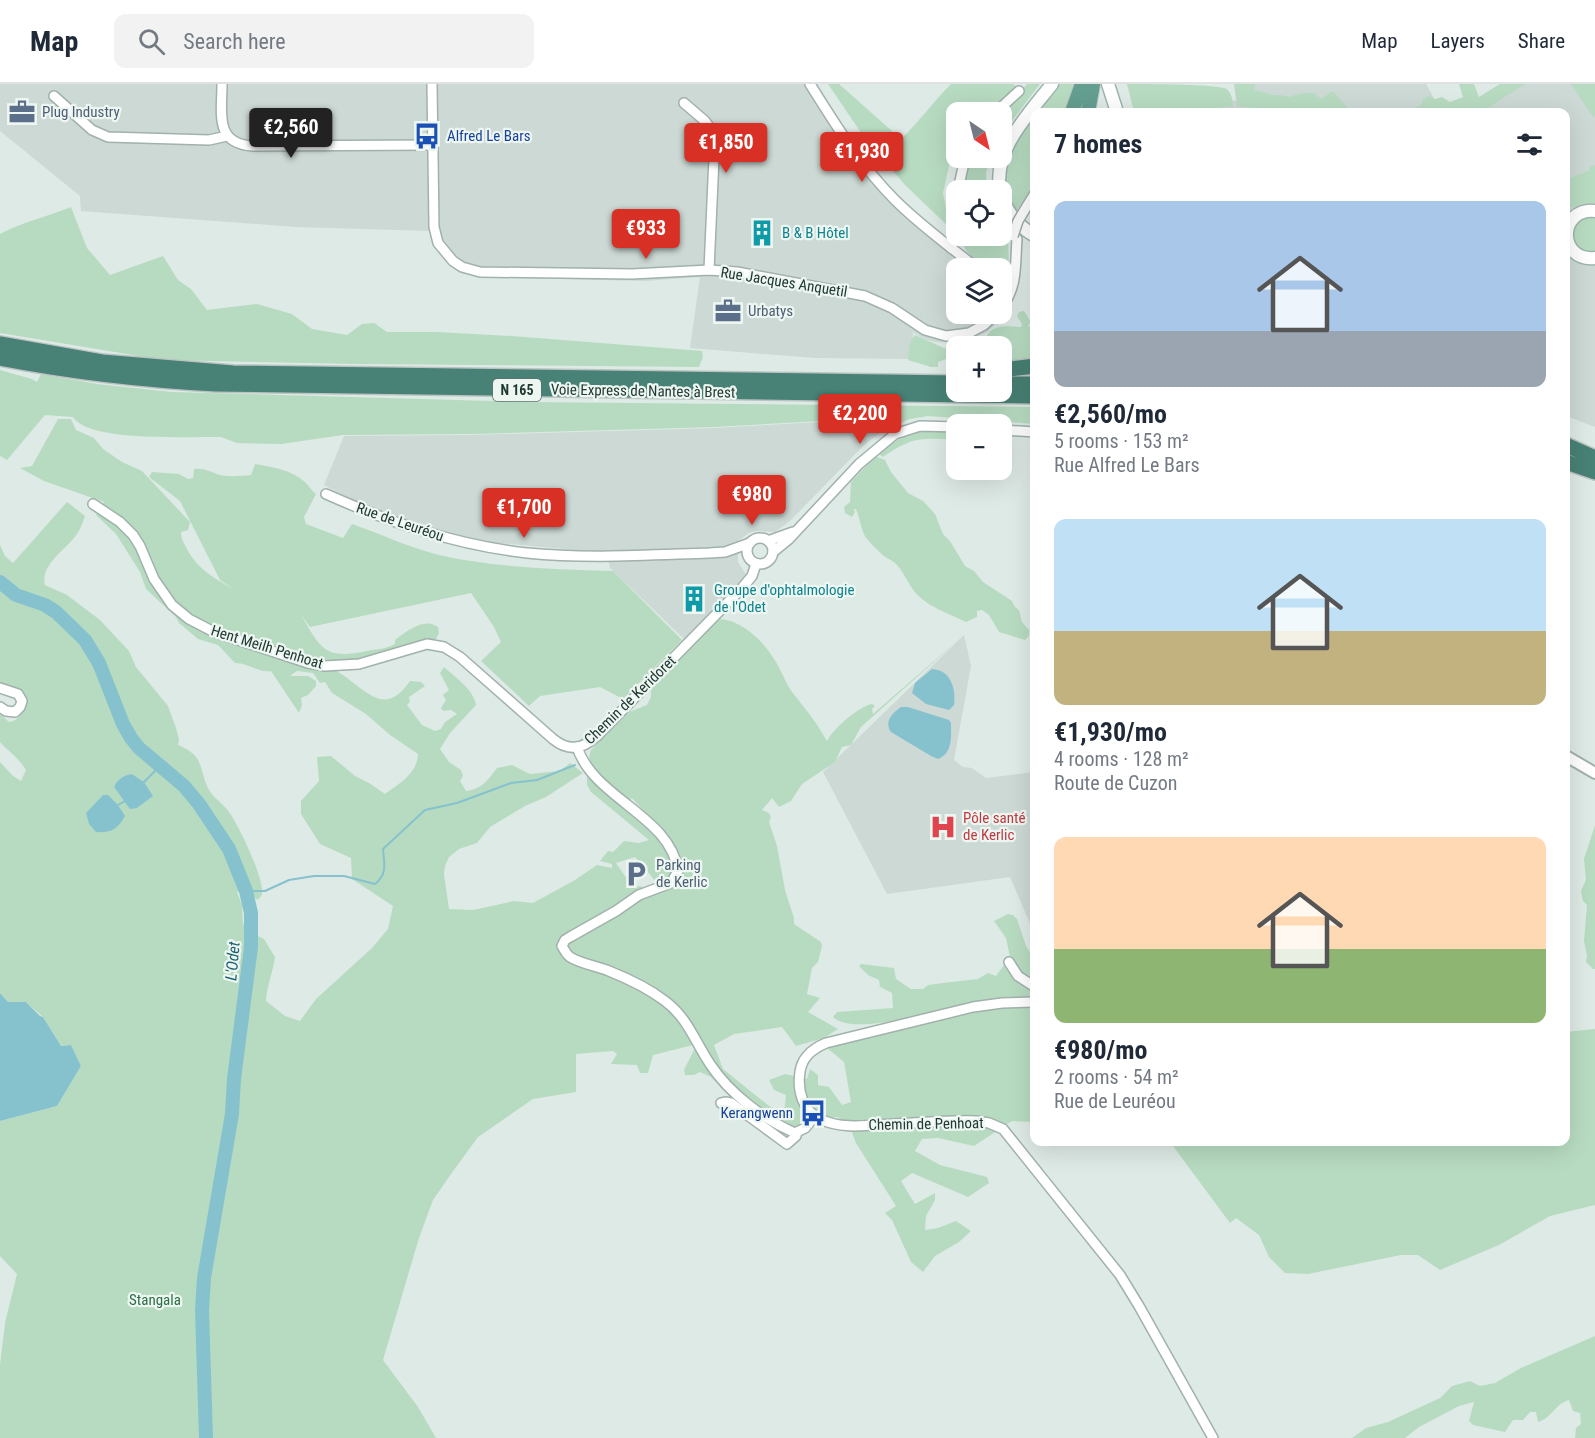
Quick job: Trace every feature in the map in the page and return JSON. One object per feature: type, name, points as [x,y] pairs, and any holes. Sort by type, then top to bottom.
[{"type":"highway","name":"Voie Express de Nantes à Brest","points":[[0,344],[102,362],[233,373],[946,383]]},
{"type":"highway","name":"Voie Express de Nantes à Brest","points":[[0,358],[156,381],[216,384],[1030,396]]},
{"type":"highway","points":[[1012,369],[1030,367]]},
{"type":"highway","points":[[831,382],[946,375]]},
{"type":"highway","points":[[1012,384],[1030,384]]},
{"type":"highway","points":[[1570,449],[1595,459]]},
{"type":"highway","points":[[1570,463],[1595,472]]},
{"type":"main road","points":[[1035,108],[1052,84]]},
{"type":"main road","points":[[1073,108],[1082,84]]},
{"type":"main road","points":[[1089,108],[1093,84]]},
{"type":"main road","points":[[1108,84],[1116,108]]},
{"type":"main road","points":[[1000,180],[1000,166],[1008,146],[1030,115]]},
{"type":"main road","points":[[1571,215],[1595,211]]},
{"type":"main road","points":[[1012,216],[1030,232]]},
{"type":"main road","points":[[1570,247],[1577,255],[1595,258]]},
{"type":"street","points":[[222,84],[222,120],[227,136],[238,144],[253,146],[433,145]]},
{"type":"street","name":"Rue Jacques Anquetil","points":[[432,84],[433,218],[436,237],[446,254],[462,267],[480,272],[528,274],[632,274],[709,270],[736,272],[858,294],[892,308],[925,330],[946,336],[969,333],[985,324]]},
{"type":"street","points":[[810,84],[848,142],[888,193],[928,231],[964,258]]},
{"type":"street","points":[[1006,102],[1019,90]]},
{"type":"street","points":[[54,96],[92,130],[108,137],[209,140],[227,136]]},
{"type":"street","points":[[684,103],[705,121],[715,135],[709,270]]},
{"type":"street","points":[[1012,285],[1015,281],[1015,237],[1030,209]]},
{"type":"street","points":[[773,552],[768,541],[760,538],[750,543],[747,551],[753,562],[768,562],[773,552],[787,541],[859,464],[895,434],[920,426],[946,427]]},
{"type":"street","points":[[1012,431],[1030,432]]},
{"type":"street","name":"Rue de Leuréou","points":[[326,494],[413,529],[503,550],[601,556],[725,552],[750,543]]},
{"type":"street","name":"Hent Meilh Penhoat","points":[[93,504],[110,514],[128,530],[140,546],[154,579],[168,599],[200,626],[319,666],[346,666],[393,654]]},
{"type":"street","points":[[768,541],[795,531]]},
{"type":"street","name":"Rue de Leuréou","points":[[725,552],[753,562]]},
{"type":"street","name":"Chemin de Keridoret","points":[[393,654],[422,645],[432,644],[444,647],[460,657],[558,743],[566,747],[577,747],[587,744],[597,735],[748,580],[753,562]]},
{"type":"street","points":[[0,688],[18,694],[22,701],[21,707],[15,712],[6,711],[0,707]]},
{"type":"street","points":[[577,747],[588,770],[659,833],[674,855],[678,871],[671,883],[639,895],[570,937],[562,946],[565,953],[573,959],[643,986],[666,1001],[684,1019],[710,1064],[753,1107],[778,1124],[795,1133],[805,1128],[815,1116],[801,1097],[799,1080],[800,1068],[804,1059],[819,1046],[988,1004],[1030,1002]]},
{"type":"street","points":[[1570,758],[1595,773]]},
{"type":"street","points":[[1009,962],[1018,976],[1030,984]]},
{"type":"street","points":[[721,1103],[732,1103],[787,1144],[797,1132]]},
{"type":"street","name":"Chemin de Penhoat","points":[[815,1116],[827,1122],[848,1125],[968,1120],[989,1123],[1003,1129],[1120,1275],[1213,1438]]},
{"type":"shaded area","points":[[0,84],[806,84],[844,142],[884,195],[956,258],[946,258],[946,324],[996,324],[987,332],[978,336],[946,336],[946,342],[924,339],[913,332],[913,359],[815,358],[690,348],[700,277],[644,281],[480,277],[461,271],[443,257],[431,231],[296,227],[81,211],[80,196],[0,131]]},
{"type":"shaded area","points":[[1242,84],[1426,84],[1439,108],[1170,108],[1174,98],[1245,101]]},
{"type":"shaded area","points":[[1500,84],[1595,84],[1595,427],[1570,418],[1570,108],[1451,108],[1473,101]]},
{"type":"shaded area","points":[[855,420],[885,429],[863,446],[790,521],[775,532],[756,531],[738,541],[738,562],[747,576],[684,639],[610,568],[607,553],[489,542],[445,533],[359,503],[324,485],[344,436],[715,428]]},
{"type":"shaded area","name":"Pôle santé de Kerlic","points":[[964,635],[971,666],[954,760],[963,767],[972,768],[986,778],[1030,773],[1030,923],[1010,877],[887,894],[823,772]]},
{"type":"green space","points":[[828,84],[839,84],[901,139],[951,84],[1013,84],[1018,88],[1004,102],[946,102],[946,168],[948,168],[943,193],[946,224],[905,185],[866,140]]},
{"type":"green space","points":[[1027,84],[1040,84],[1012,121],[1011,102]]},
{"type":"green space","points":[[1058,84],[1075,84],[1067,108],[1039,108]]},
{"type":"green space","points":[[1127,84],[1220,87],[1229,91],[1233,107],[1225,106],[1222,108],[1133,108]]},
{"type":"green space","points":[[1234,84],[1255,84],[1254,91],[1259,90],[1267,94],[1289,97],[1310,93],[1321,99],[1333,91],[1348,108],[1254,108],[1237,106]]},
{"type":"green space","points":[[1459,84],[1474,84],[1479,97],[1500,84],[1525,84],[1487,108],[1413,108],[1421,106],[1423,99],[1429,96],[1435,99],[1442,97],[1450,102],[1463,97]]},
{"type":"green space","points":[[1571,84],[1595,84],[1595,116],[1593,117]]},
{"type":"green space","points":[[1030,120],[1030,189],[1015,214],[1012,209],[1012,180],[1003,180],[1005,168],[1012,168],[1012,148]]},
{"type":"green space","points":[[1595,165],[1595,203],[1585,203],[1570,208],[1570,178],[1590,170],[1589,167]]},
{"type":"green space","points":[[968,168],[988,168],[986,180],[966,180]]},
{"type":"green space","points":[[71,207],[87,248],[110,275],[163,256],[178,280],[191,289],[207,310],[257,304],[292,314],[312,329],[347,335],[362,324],[374,323],[387,332],[512,336],[702,351],[703,357],[699,367],[163,360],[0,333],[0,234]]},
{"type":"green space","points":[[1595,216],[1595,253],[1589,254],[1575,247],[1571,233],[1580,220]]},
{"type":"green space","points":[[964,246],[1008,246],[1009,258],[973,258]]},
{"type":"green space","points":[[1024,311],[1030,320],[1028,326],[1030,327],[1030,361],[1012,363],[1012,336],[987,336],[991,331],[1005,326],[1021,327],[1022,324],[1017,316],[1019,312]]},
{"type":"green space","points":[[915,335],[946,347],[946,359],[938,362],[938,367],[908,360],[910,343]]},
{"type":"green space","points":[[0,370],[37,382],[41,374],[97,384],[172,392],[527,402],[1030,407],[1030,424],[1012,422],[1012,414],[946,414],[946,417],[928,416],[910,419],[888,428],[855,419],[715,427],[343,435],[281,444],[237,443],[221,437],[119,434],[99,431],[83,425],[73,417],[45,415],[7,460],[0,456]]},
{"type":"green space","name":"Stangala","points":[[58,419],[71,419],[76,430],[94,438],[103,449],[122,462],[142,471],[190,522],[188,530],[181,532],[181,535],[192,558],[208,573],[233,589],[220,580],[180,501],[149,477],[152,472],[179,474],[188,479],[193,478],[194,469],[224,476],[251,475],[255,464],[268,466],[295,475],[316,494],[304,517],[306,524],[343,538],[352,524],[417,549],[482,563],[613,571],[682,640],[623,699],[600,687],[540,696],[529,706],[481,661],[501,642],[494,627],[471,593],[310,627],[301,615],[320,644],[333,653],[342,654],[391,646],[395,644],[395,640],[421,624],[433,624],[438,627],[439,633],[436,639],[422,641],[361,661],[334,666],[338,672],[366,692],[383,699],[392,698],[401,692],[410,681],[421,682],[425,686],[409,697],[410,702],[407,705],[422,725],[435,731],[441,729],[445,722],[457,714],[451,710],[443,711],[441,708],[446,700],[443,695],[449,690],[440,673],[444,667],[463,684],[472,694],[476,705],[450,733],[440,749],[449,762],[461,770],[463,776],[460,781],[466,791],[480,786],[497,768],[512,765],[530,774],[560,771],[570,763],[583,773],[546,797],[525,806],[490,827],[477,843],[459,849],[449,857],[444,874],[449,909],[473,910],[514,901],[533,903],[597,865],[612,868],[612,864],[600,861],[608,851],[613,852],[624,841],[639,843],[649,840],[591,792],[587,785],[587,774],[599,784],[605,781],[590,764],[591,750],[629,712],[647,705],[651,697],[651,688],[720,619],[736,623],[764,645],[792,692],[827,741],[840,725],[860,709],[872,704],[875,706],[872,709],[873,714],[964,635],[861,727],[851,745],[842,747],[835,762],[802,784],[791,801],[779,807],[772,798],[762,810],[769,813],[771,817],[769,822],[777,846],[794,924],[821,942],[822,946],[818,962],[812,968],[807,994],[820,998],[808,1012],[838,1029],[824,1038],[796,1046],[782,1027],[734,1034],[714,1045],[723,1069],[769,1106],[784,1113],[786,1095],[774,1090],[769,1080],[785,1074],[807,1079],[810,1069],[818,1075],[818,1085],[829,1087],[842,1105],[851,1102],[844,1062],[827,1048],[922,1025],[923,1017],[851,1024],[833,1017],[837,1012],[893,1008],[892,993],[880,987],[879,980],[868,975],[859,966],[861,964],[894,968],[896,979],[911,989],[978,979],[988,973],[996,976],[1010,957],[1006,938],[994,921],[1008,914],[1013,915],[1017,919],[1030,952],[1030,1122],[1012,1121],[974,1146],[938,1138],[922,1139],[915,1151],[940,1165],[987,1177],[989,1183],[968,1197],[912,1173],[901,1181],[915,1204],[935,1193],[935,1200],[926,1216],[925,1230],[956,1221],[971,1231],[959,1242],[935,1256],[923,1272],[911,1262],[892,1220],[885,1213],[896,1206],[856,1143],[851,1130],[838,1117],[826,1118],[814,1113],[797,1128],[743,1110],[711,1077],[700,1072],[685,1075],[684,1070],[695,1048],[693,1045],[653,1055],[648,1073],[640,1073],[637,1065],[611,1064],[617,1054],[613,1051],[576,1054],[576,1092],[533,1099],[478,1137],[433,1200],[419,1238],[383,1360],[418,1407],[436,1438],[0,1438],[0,1365],[5,1323],[17,1274],[0,1256],[0,1121],[57,1106],[81,1066],[71,1045],[61,1046],[43,1017],[26,1002],[8,1002],[0,993],[0,762],[21,781],[26,770],[0,742],[0,714],[9,722],[15,720],[20,716],[25,704],[19,693],[0,684],[0,545],[5,556],[13,563],[67,502],[85,516],[73,540],[55,557],[46,570],[45,585],[67,595],[100,620],[129,651],[136,667],[168,706],[179,739],[178,745],[193,753],[197,758],[210,791],[233,818],[250,851],[262,885],[262,895],[258,900],[242,889],[237,892],[242,905],[243,924],[264,939],[275,957],[266,1001],[285,1016],[300,1021],[316,999],[372,948],[388,929],[393,906],[352,879],[351,858],[320,844],[301,814],[301,801],[319,781],[317,757],[331,756],[355,776],[385,794],[411,773],[418,754],[390,735],[366,714],[332,693],[325,682],[320,683],[313,673],[297,671],[290,676],[308,676],[316,681],[316,686],[308,695],[301,698],[302,705],[299,713],[271,671],[262,671],[235,663],[218,645],[198,639],[146,589],[140,572],[116,534],[96,515],[104,502],[44,481],[20,468],[32,466]],"holes":[[[132,774],[144,782],[152,796],[137,808],[130,808],[114,787],[126,775]],[[632,798],[657,826],[674,851],[679,863],[680,874],[670,887],[649,891],[640,886],[636,887],[616,863],[635,857],[658,884],[669,877],[673,868],[663,845],[625,807]]]},
{"type":"green space","points":[[925,430],[946,431],[946,440],[918,440],[902,445],[883,457],[878,453],[889,445]]},
{"type":"green space","points":[[875,456],[885,460],[891,472],[908,493],[923,501],[935,514],[943,534],[950,541],[965,566],[974,571],[983,582],[1012,601],[1019,610],[1022,622],[1029,630],[1029,636],[1025,640],[999,632],[989,615],[982,610],[977,611],[977,617],[966,622],[919,597],[896,564],[882,554],[867,538],[856,509],[852,517],[845,513],[844,507],[850,502],[851,482]]},
{"type":"green space","points":[[1595,825],[1595,969],[1593,969],[1586,962],[1584,941],[1587,905],[1583,901],[1581,891],[1586,880],[1584,859]]},
{"type":"green space","points":[[1595,1029],[1595,1205],[1550,1216],[1499,1245],[1440,1270],[1418,1255],[1401,1255],[1308,1274],[1285,1273],[1269,1257],[1259,1235],[1236,1218],[1230,1223],[1173,1146],[1570,1146],[1570,1032]]},
{"type":"green space","points":[[1595,1336],[1595,1438],[1575,1438],[1576,1428],[1581,1424],[1580,1413],[1573,1411],[1569,1400],[1538,1422],[1536,1412],[1530,1412],[1523,1420],[1513,1420],[1505,1432],[1473,1425],[1469,1421],[1474,1402],[1459,1406],[1419,1427],[1405,1438],[1352,1438],[1366,1428],[1388,1422],[1440,1398],[1452,1386],[1470,1381],[1480,1386],[1495,1383],[1521,1368]]},
{"type":"water","points":[[932,669],[944,673],[951,681],[954,705],[949,710],[926,704],[912,693],[915,683]]},
{"type":"water","points":[[901,707],[908,707],[949,720],[951,723],[950,744],[943,756],[938,759],[931,756],[891,732],[888,725],[890,718]]},
{"type":"water","points":[[132,774],[144,782],[153,796],[137,808],[130,809],[114,787],[121,778]]},
{"type":"water","points":[[103,795],[108,795],[125,816],[113,829],[96,832],[89,824],[86,813]]},
{"type":"water","points":[[0,993],[8,1002],[26,1002],[43,1017],[61,1046],[71,1045],[81,1066],[57,1106],[0,1121]]},
{"type":"waterway","name":"L'Odet","points":[[0,582],[16,595],[45,605],[56,612],[85,640],[99,663],[123,724],[131,738],[139,748],[184,786],[199,804],[229,849],[246,891],[251,913],[251,947],[234,1079],[232,1114],[204,1278],[202,1310],[206,1438]]},
{"type":"waterway","points":[[246,891],[265,891],[289,880],[314,876],[344,876],[375,884],[384,872],[383,849],[425,810],[457,803],[511,783],[537,780],[575,765]]},
{"type":"waterway","points":[[144,782],[160,766]]},
{"type":"waterway","points":[[118,805],[125,801]]},
{"type":"place","name":"Plug Industry","points":[[22,112]]},
{"type":"place","name":"Alfred Le Bars","points":[[427,136]]},
{"type":"place","name":"B & B Hôtel","points":[[762,233]]},
{"type":"place","name":"Urbatys","points":[[728,311]]},
{"type":"place","name":"Groupe d'ophtalmologie de l'Odet","points":[[694,599]]},
{"type":"place","name":"Pôle santé de Kerlic","points":[[943,827]]},
{"type":"place","name":"Parking de Kerlic","points":[[636,874]]},
{"type":"place","name":"Kerangwenn","points":[[813,1113]]}]
